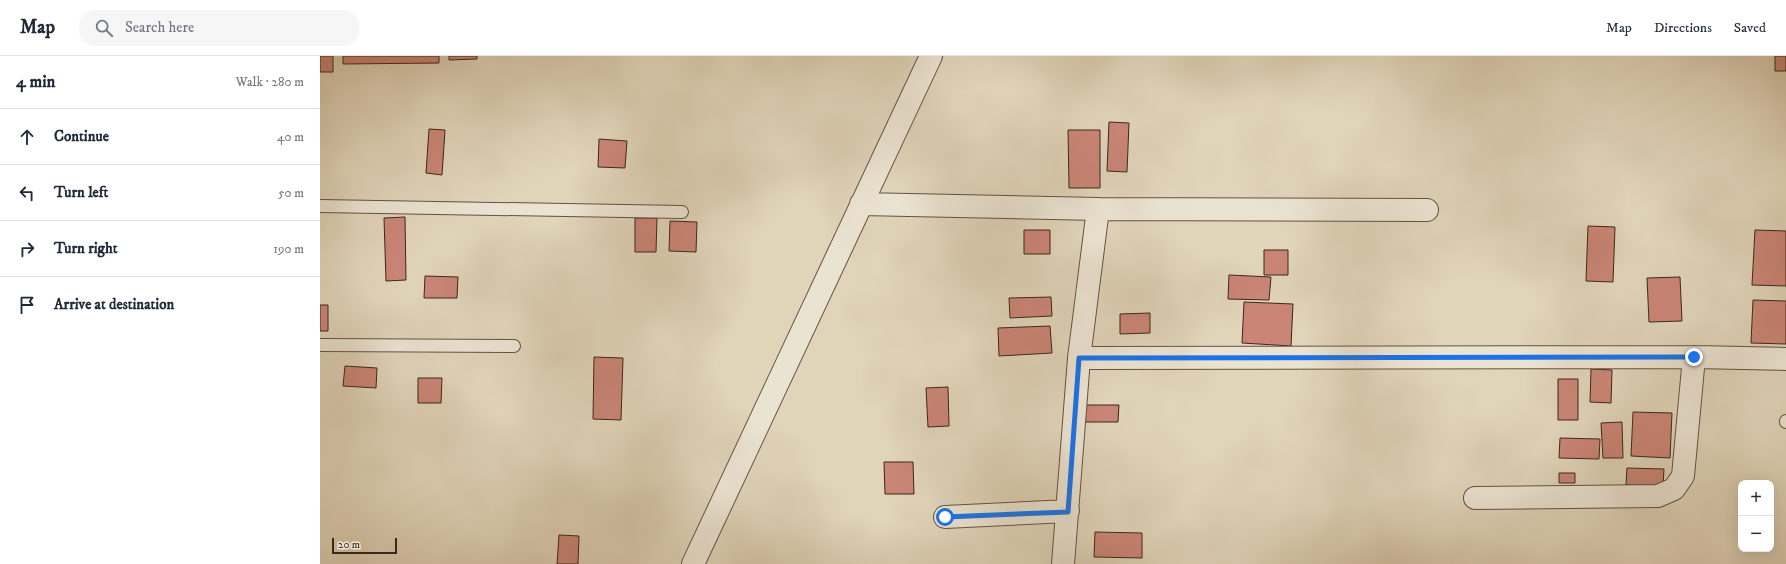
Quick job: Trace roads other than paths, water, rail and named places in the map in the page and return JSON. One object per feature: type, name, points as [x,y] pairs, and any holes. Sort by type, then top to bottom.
[{"type":"street","points":[[693,564],[931,56]]},
{"type":"street","points":[[861,204],[1098,209],[1427,210]]},
{"type":"street","points":[[1063,564],[1079,358],[1098,209]]},
{"type":"street","points":[[1079,358],[1694,357],[1786,359]]},
{"type":"street","points":[[1475,498],[1658,496],[1674,489],[1683,476],[1694,357]]},
{"type":"street","points":[[945,517],[1068,512]]},
{"type":"lane","points":[[320,206],[682,212]]},
{"type":"lane","points":[[320,345],[514,346]]}]
